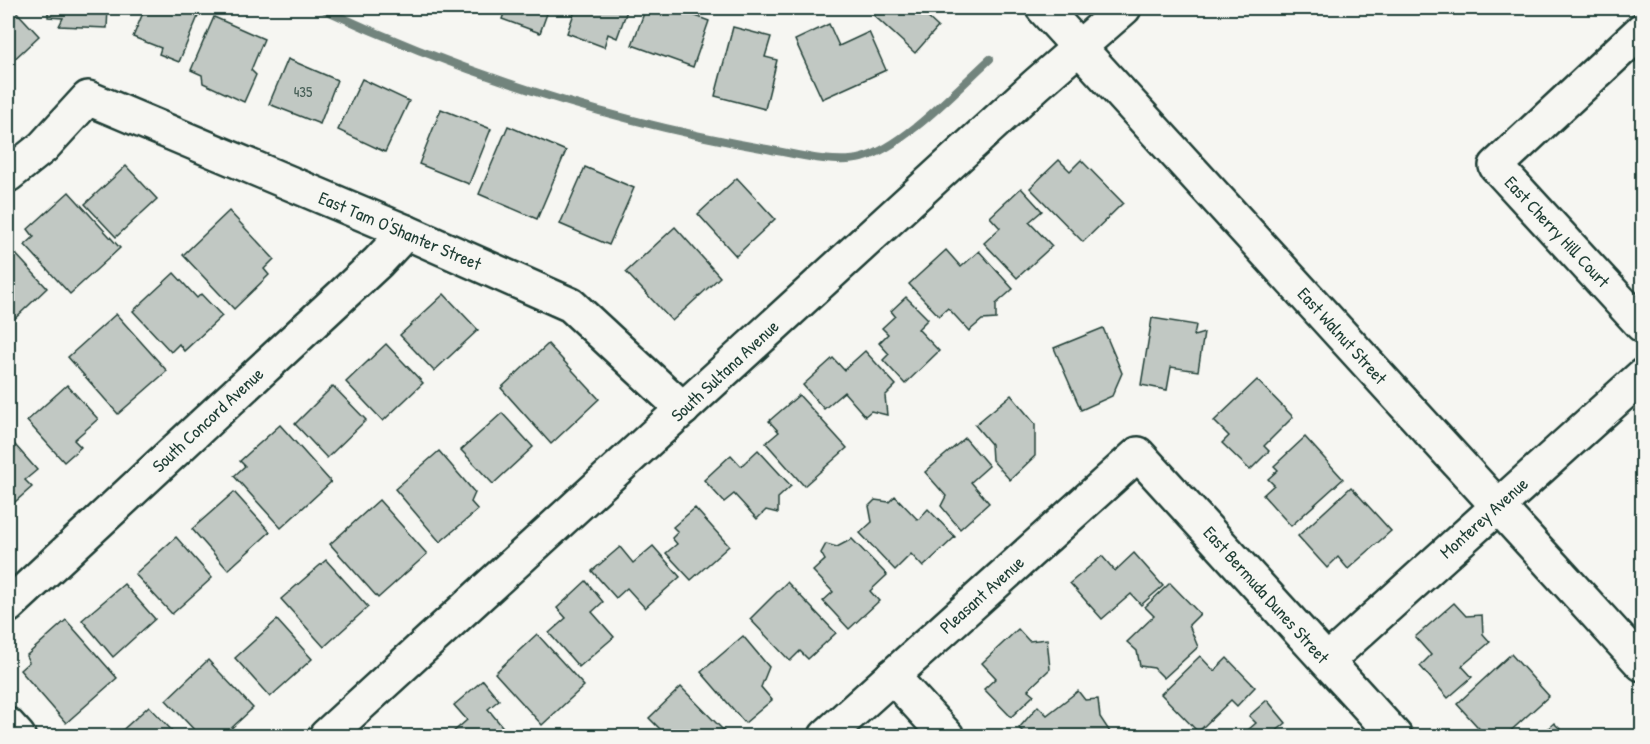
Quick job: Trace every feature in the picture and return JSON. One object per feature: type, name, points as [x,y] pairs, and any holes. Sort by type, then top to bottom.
[{"type":"street","name":"East Walnut Street","points":[[1043,8],[1642,664]]},
{"type":"street","name":"South Sultana Avenue","points":[[326,736],[1036,85],[1124,8]]},
{"type":"street","name":"East Cherry Hill Court","points":[[1642,30],[1496,166],[1642,325]]},
{"type":"street","name":"East Tam O'Shanter Street","points":[[8,175],[44,147],[88,98],[406,232],[571,305],[683,410]]},
{"type":"street","name":"South Concord Avenue","points":[[8,606],[378,262],[406,232]]},
{"type":"street","name":"Monterey Avenue","points":[[1327,661],[1642,376]]},
{"type":"street","name":"East Bermuda Dunes Street","points":[[1137,454],[1395,736]]},
{"type":"street","name":"Pleasant Avenue","points":[[826,736],[1137,454]]},
{"type":"street","points":[[892,676],[947,736]]},
{"type":"street","points":[[8,725],[18,736]]},
{"type":"building","points":[[8,8],[13,8],[39,36],[8,65]]},
{"type":"building","points":[[48,8],[108,8],[107,28],[59,26],[63,18],[48,17]]},
{"type":"building","points":[[145,8],[182,8],[199,14],[179,62],[159,54],[161,48],[133,37]]},
{"type":"building","points":[[506,8],[549,8],[540,33],[502,19]]},
{"type":"building","points":[[576,8],[628,8],[617,38],[608,34],[604,47],[567,33]]},
{"type":"building","points":[[646,8],[677,8],[709,21],[693,67],[632,45]]},
{"type":"building","points":[[871,8],[932,8],[925,15],[938,27],[915,53],[868,10]]},
{"type":"building","points":[[214,17],[264,39],[251,70],[256,75],[244,102],[203,83],[202,75],[191,70]]},
{"type":"building","points":[[829,24],[839,46],[869,32],[886,70],[822,99],[795,40]]},
{"type":"building","points":[[733,27],[771,37],[765,57],[777,60],[765,109],[715,96]]},
{"type":"building","points":[[288,59],[337,80],[320,124],[269,104]]},
{"type":"building","points":[[362,79],[409,101],[385,152],[338,130]]},
{"type":"building","points":[[441,109],[491,129],[469,184],[419,164]]},
{"type":"building","points":[[508,126],[566,151],[537,219],[479,194]]},
{"type":"building","points":[[1059,160],[1070,171],[1081,160],[1123,203],[1083,242],[1030,188]]},
{"type":"building","points":[[126,166],[157,199],[116,237],[85,204]]},
{"type":"building","points":[[585,167],[634,188],[609,245],[560,224]]},
{"type":"building","points":[[737,178],[775,219],[736,256],[698,214]]},
{"type":"building","points":[[1021,188],[1042,211],[1029,222],[1052,246],[1017,278],[984,243],[1000,228],[990,217]]},
{"type":"building","points":[[69,192],[120,248],[70,294],[25,245],[34,237],[28,229]]},
{"type":"building","points":[[229,211],[274,259],[264,269],[269,275],[234,309],[183,255]]},
{"type":"building","points":[[675,227],[720,277],[672,321],[626,272]]},
{"type":"building","points":[[946,250],[961,267],[979,251],[1013,289],[996,304],[996,319],[982,320],[969,331],[948,308],[939,316],[909,284]]},
{"type":"building","points":[[14,252],[47,288],[8,325],[8,258]]},
{"type":"building","points":[[174,273],[197,298],[201,294],[222,316],[184,351],[179,344],[171,352],[133,311]]},
{"type":"building","points":[[444,294],[478,330],[434,371],[400,335]]},
{"type":"building","points":[[906,297],[928,319],[918,329],[939,351],[905,384],[883,360],[889,354],[879,343],[888,334],[882,328],[895,316],[891,311]]},
{"type":"building","points":[[116,314],[167,371],[118,414],[68,357]]},
{"type":"building","points":[[1152,318],[1196,325],[1194,336],[1204,333],[1198,371],[1171,367],[1167,390],[1141,385]]},
{"type":"building","points":[[1103,328],[1122,373],[1112,396],[1081,410],[1054,348]]},
{"type":"building","points":[[386,344],[423,383],[383,421],[346,382]]},
{"type":"building","points":[[548,344],[599,399],[551,444],[501,388]]},
{"type":"building","points":[[865,351],[896,385],[885,396],[887,415],[871,411],[865,416],[844,392],[824,409],[803,385],[833,358],[844,370]]},
{"type":"building","points":[[1257,380],[1293,417],[1264,446],[1269,451],[1250,470],[1222,443],[1229,436],[1214,421]]},
{"type":"building","points":[[67,385],[98,419],[74,440],[81,447],[64,462],[27,421]]},
{"type":"building","points":[[333,386],[366,420],[327,458],[295,424]]},
{"type":"building","points":[[799,395],[847,448],[804,486],[766,443],[779,432],[769,421]]},
{"type":"building","points":[[1011,395],[1035,424],[1035,456],[1010,480],[992,460],[991,444],[975,425]]},
{"type":"building","points":[[502,413],[533,447],[493,484],[461,450]]},
{"type":"building","points":[[280,425],[331,482],[281,528],[234,476],[245,466],[240,461]]},
{"type":"building","points":[[8,437],[37,470],[25,480],[32,487],[8,508]]},
{"type":"building","points":[[1305,437],[1343,479],[1291,526],[1263,495],[1274,485],[1268,479],[1278,470],[1274,466]]},
{"type":"building","points":[[965,438],[989,466],[971,482],[989,503],[960,529],[941,506],[946,496],[925,472]]},
{"type":"building","points":[[758,450],[791,486],[778,498],[778,513],[766,510],[757,519],[734,494],[724,502],[704,480],[731,455],[741,466]]},
{"type":"building","points":[[439,451],[475,493],[471,502],[478,510],[440,542],[395,489]]},
{"type":"building","points":[[1351,487],[1391,531],[1348,569],[1338,557],[1327,568],[1298,536]]},
{"type":"building","points":[[234,492],[270,532],[228,570],[192,529]]},
{"type":"building","points":[[895,496],[918,520],[928,509],[955,537],[923,567],[911,554],[895,570],[860,533],[872,522],[869,506],[875,500],[889,502]]},
{"type":"building","points":[[379,500],[427,554],[378,598],[330,544]]},
{"type":"building","points":[[695,508],[729,546],[691,580],[666,553],[677,544],[672,538],[678,532],[673,527]]},
{"type":"building","points":[[176,537],[212,578],[172,614],[135,574]]},
{"type":"building","points":[[852,539],[887,575],[870,591],[879,601],[849,629],[823,601],[833,592],[813,571],[825,560],[821,553],[826,544],[837,547]]},
{"type":"building","points":[[653,546],[680,577],[645,608],[627,588],[616,598],[592,571],[620,547],[633,563]]},
{"type":"building","points":[[1134,553],[1163,586],[1141,605],[1131,594],[1102,619],[1070,583],[1102,556],[1115,571]]},
{"type":"building","points":[[326,560],[368,607],[324,647],[281,599]]},
{"type":"building","points":[[586,581],[603,602],[592,612],[614,637],[579,667],[549,633],[566,618],[557,608]]},
{"type":"building","points":[[787,582],[836,633],[808,659],[800,651],[790,661],[750,619]]},
{"type":"building","points":[[1170,583],[1200,614],[1189,625],[1198,647],[1164,678],[1154,668],[1140,666],[1137,651],[1127,642],[1154,616],[1145,607]]},
{"type":"building","points":[[124,584],[155,619],[113,657],[82,620]]},
{"type":"building","points":[[1454,603],[1466,616],[1482,615],[1483,634],[1490,642],[1462,666],[1472,677],[1448,698],[1420,666],[1431,655],[1415,637]]},
{"type":"building","points":[[66,620],[117,678],[66,723],[20,670],[29,662],[26,656]]},
{"type":"building","points":[[277,620],[312,659],[270,697],[235,658]]},
{"type":"building","points":[[1018,629],[1029,641],[1047,639],[1050,669],[1028,690],[1034,695],[1011,717],[984,689],[996,678],[982,663]]},
{"type":"building","points":[[537,634],[584,686],[542,725],[495,673]]},
{"type":"building","points":[[743,636],[769,667],[761,687],[772,700],[745,723],[701,672]]},
{"type":"building","points":[[1511,654],[1549,696],[1505,736],[1486,736],[1457,704]]},
{"type":"building","points":[[1200,656],[1214,671],[1227,658],[1255,687],[1237,706],[1231,700],[1198,732],[1161,694]]},
{"type":"building","points":[[208,660],[253,708],[223,736],[200,736],[166,700]]},
{"type":"building","points":[[483,680],[499,700],[488,709],[510,736],[454,736],[451,734],[467,720],[454,705]]},
{"type":"building","points":[[681,687],[724,731],[719,736],[667,736],[649,718]]},
{"type":"building","points":[[1078,691],[1085,700],[1098,699],[1100,717],[1110,732],[1104,736],[1027,736],[1019,728],[1038,706],[1047,715]]},
{"type":"building","points":[[1267,700],[1286,723],[1274,733],[1277,736],[1241,736],[1256,723],[1249,716]]},
{"type":"building","points":[[149,706],[177,736],[116,736]]},
{"type":"building","points":[[1554,723],[1567,736],[1540,736]]},
{"type":"waterway","points":[[321,8],[429,54],[596,110],[710,138],[828,160],[862,158],[895,142],[929,116],[990,59]]}]
